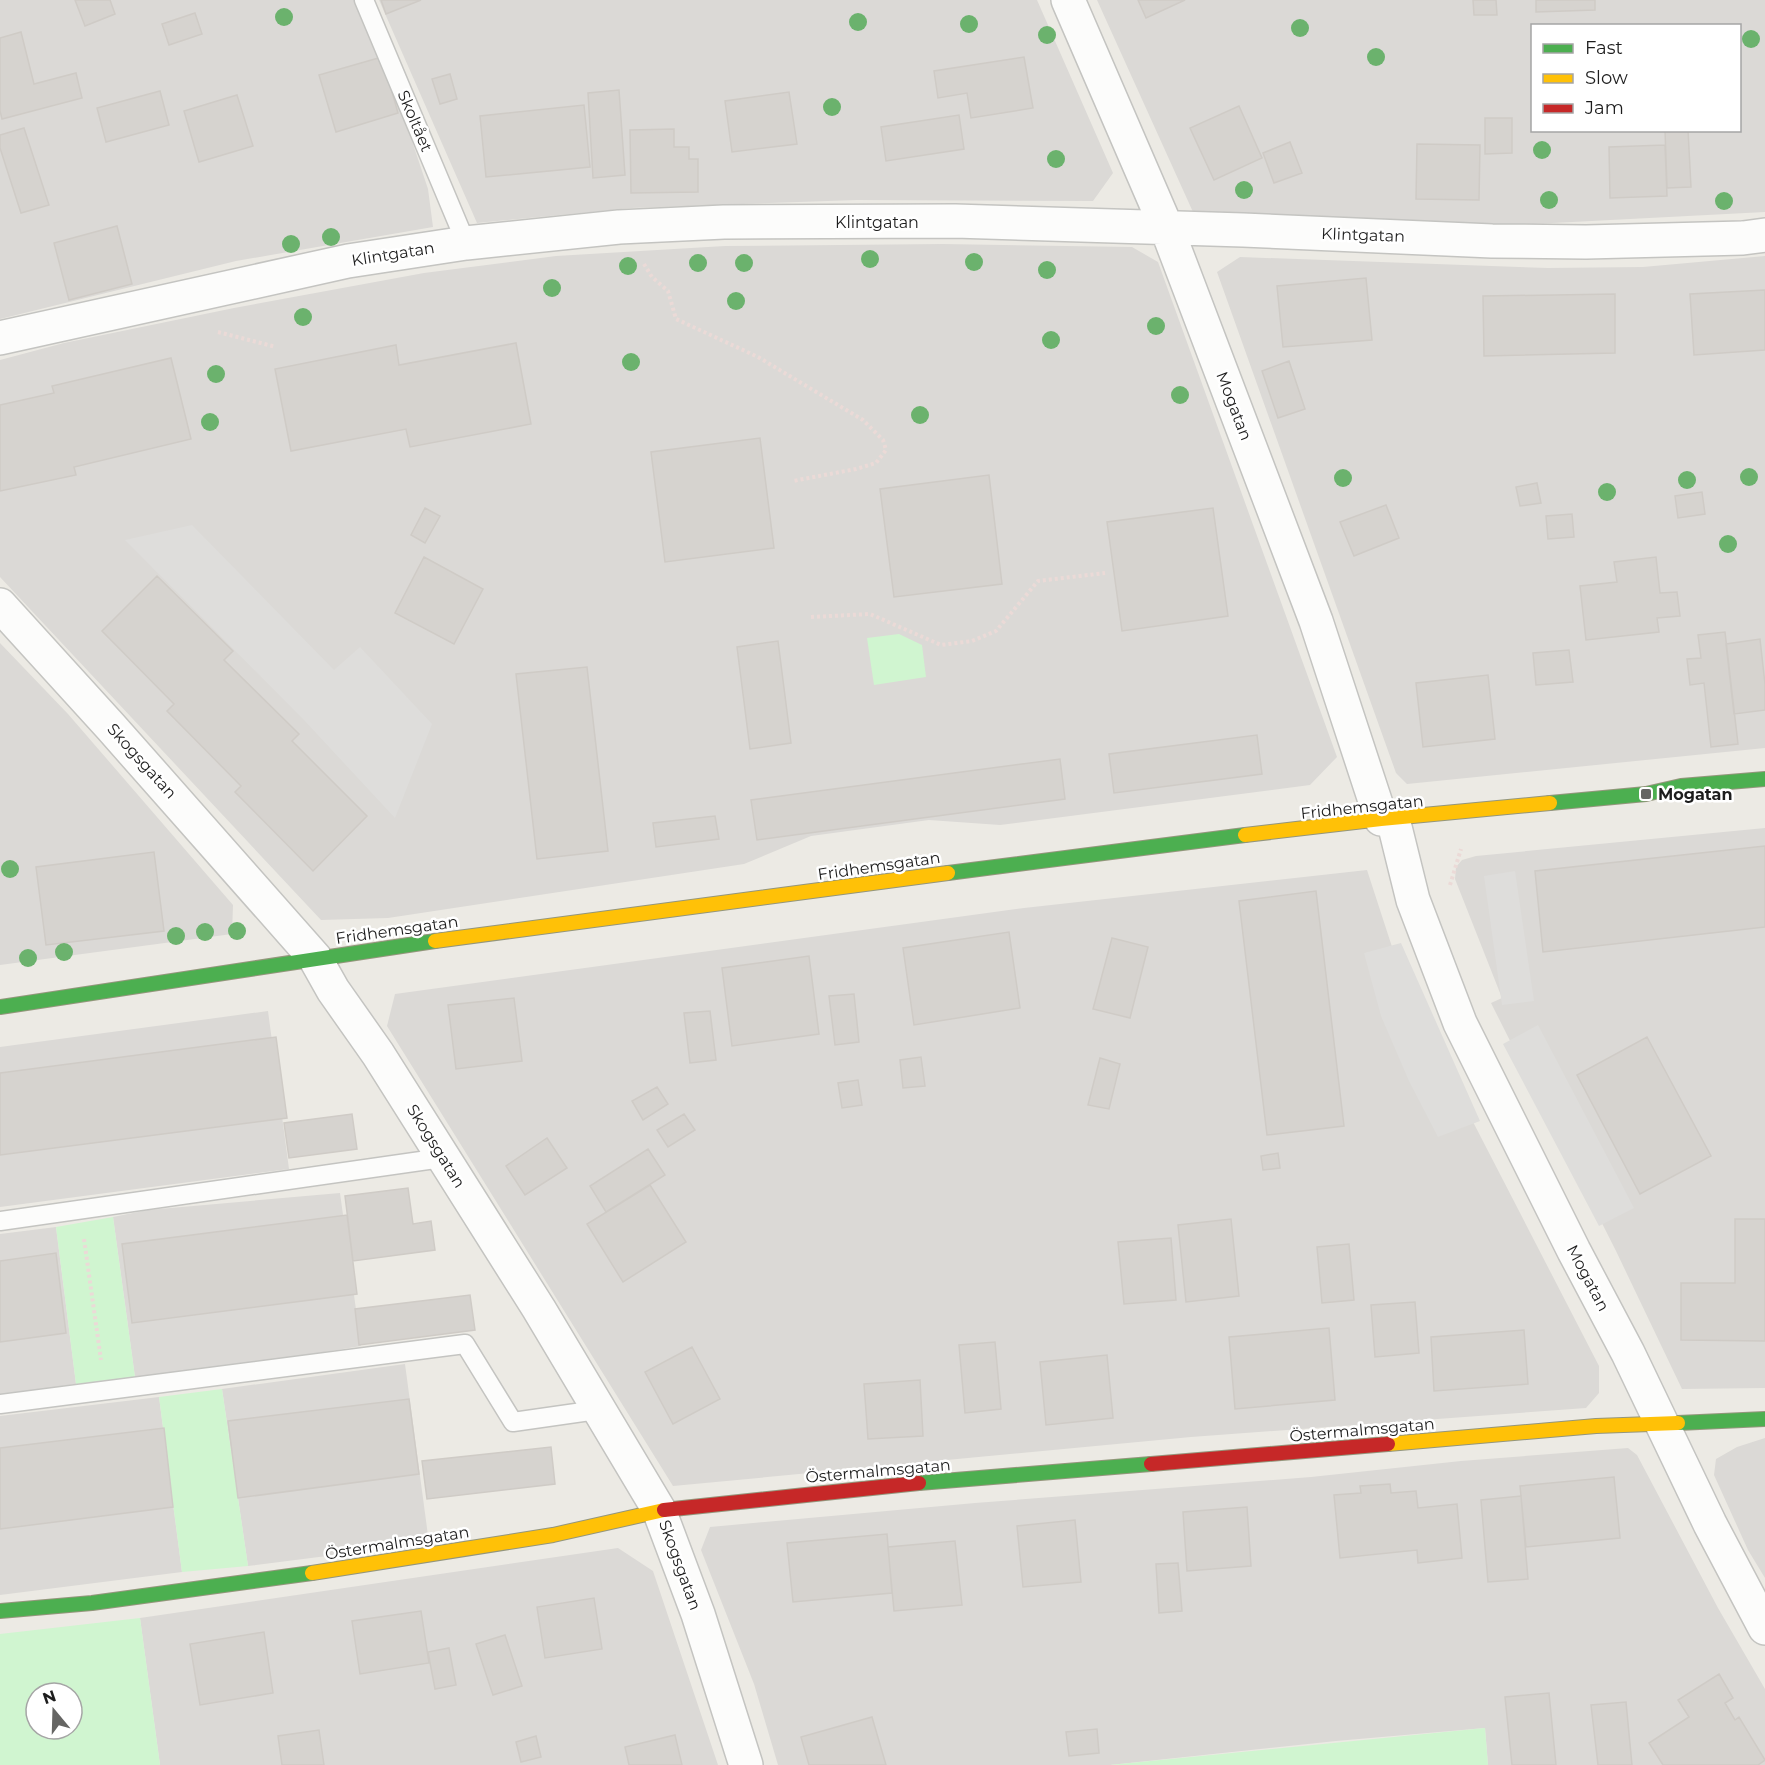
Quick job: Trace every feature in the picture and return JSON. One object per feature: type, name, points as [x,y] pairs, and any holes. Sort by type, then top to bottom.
[{"type":"street","name":"Mogatan","points":[[1068,0],[1167,229],[1316,621],[1387,819],[1413,900],[1460,1023],[1662,1423],[1710,1524],[1765,1628]]},
{"type":"street","name":"Klintgatan","points":[[0,338],[337,263],[466,243],[620,227],[724,222],[955,222],[1243,230],[1492,241],[1597,241],[1765,236]]},
{"type":"street","name":"Skogsgatan","points":[[0,605],[315,958],[333,990],[378,1054],[532,1300],[659,1510],[698,1614],[746,1765]]},
{"type":"street","name":"Fridhemsgatan","points":[[0,1007],[315,958],[1112,851],[1387,819],[1646,795],[1681,786],[1765,778]]},
{"type":"street","name":"Östermalmsgatan","points":[[0,1611],[92,1603],[353,1567],[553,1535],[659,1510],[912,1484],[1596,1426],[1765,1419]]},
{"type":"lane","name":"Skoltået","points":[[364,0],[466,243]]},
{"type":"lane","points":[[0,1221],[442,1158]]},
{"type":"lane","points":[[0,1404],[465,1344],[513,1422],[597,1410]]},
{"type":"path","points":[[620,227],[652,277],[668,291],[676,319],[758,357],[863,420],[883,440],[886,450],[876,463],[793,481]]},
{"type":"path","points":[[811,617],[870,614],[941,645],[972,641],[996,631],[1038,581],[1105,573]]},
{"type":"path","points":[[80,1209],[105,1390]]},
{"type":"shaded area","points":[[0,0],[355,0],[380,51],[410,135],[428,189],[433,227],[236,261],[0,319]]},
{"type":"shaded area","points":[[379,0],[1037,0],[1113,173],[1093,201],[857,200],[631,208],[477,223]]},
{"type":"shaded area","points":[[1097,0],[1765,0],[1765,212],[1512,225],[1193,212]]},
{"type":"shaded area","points":[[943,244],[1132,247],[1158,262],[1337,757],[1310,785],[1000,825],[929,820],[811,836],[744,864],[388,918],[321,920],[0,577],[0,360],[64,343],[234,308],[424,273],[556,256],[725,246]]},
{"type":"shaded area","points":[[1765,256],[1765,748],[1407,784],[1396,773],[1217,272],[1240,257],[1548,268],[1643,267]]},
{"type":"shaded area","points":[[192,525],[334,670],[360,647],[432,724],[395,818],[304,720],[125,540]]},
{"type":"shaded area","points":[[0,643],[68,714],[233,905],[232,934],[0,965]]},
{"type":"shaded area","points":[[1765,828],[1765,1388],[1682,1389],[1616,1251],[1491,1003],[1502,998],[1455,879],[1456,867],[1462,860],[1476,856]]},
{"type":"shaded area","points":[[1367,870],[1408,996],[1599,1366],[1599,1393],[1586,1408],[1191,1437],[673,1486],[387,1026],[395,994],[1024,908]]},
{"type":"shaded area","points":[[1515,871],[1534,1001],[1502,1005],[1484,876]]},
{"type":"shaded area","points":[[1401,943],[1480,1121],[1438,1137],[1409,1081],[1381,1016],[1364,953]]},
{"type":"shaded area","points":[[268,1011],[289,1169],[0,1207],[0,1047]]},
{"type":"shaded area","points":[[1538,1025],[1634,1208],[1599,1226],[1503,1044]]},
{"type":"shaded area","points":[[340,1193],[361,1346],[135,1377],[113,1217],[148,1210]]},
{"type":"shaded area","points":[[56,1227],[76,1384],[0,1395],[0,1234]]},
{"type":"shaded area","points":[[405,1364],[429,1543],[248,1566],[222,1389]]},
{"type":"shaded area","points":[[159,1397],[182,1572],[0,1595],[0,1416]]},
{"type":"shaded area","points":[[1765,1438],[1765,1578],[1748,1550],[1714,1475],[1716,1459],[1737,1447]]},
{"type":"shaded area","points":[[1628,1448],[1637,1455],[1718,1608],[1765,1689],[1765,1765],[1488,1765],[1485,1728],[1110,1765],[778,1765],[754,1684],[701,1550],[710,1527]]},
{"type":"shaded area","points":[[618,1548],[653,1571],[718,1765],[160,1765],[140,1618]]},
{"type":"green space","points":[[899,634],[922,645],[926,677],[874,685],[867,638]]},
{"type":"green space","points":[[113,1217],[135,1377],[76,1384],[56,1227]]},
{"type":"green space","points":[[222,1389],[248,1566],[182,1572],[159,1397]]},
{"type":"green space","points":[[140,1618],[160,1765],[0,1765],[0,1634]]},
{"type":"green space","points":[[1485,1728],[1488,1765],[1110,1765]]},
{"type":"building","points":[[75,0],[110,0],[115,14],[85,26]]},
{"type":"building","points":[[381,0],[421,0],[386,14]]},
{"type":"building","points":[[1138,0],[1185,0],[1146,18]]},
{"type":"building","points":[[1473,0],[1496,0],[1497,15],[1474,15]]},
{"type":"building","points":[[1536,0],[1595,0],[1595,10],[1536,12]]},
{"type":"building","points":[[195,13],[202,34],[169,45],[162,24]]},
{"type":"building","points":[[21,32],[34,84],[76,73],[82,98],[2,119],[0,111],[0,38]]},
{"type":"building","points":[[382,57],[398,113],[336,132],[319,75]]},
{"type":"building","points":[[1024,57],[1033,108],[971,118],[967,93],[938,98],[934,71]]},
{"type":"building","points":[[450,74],[457,99],[440,104],[432,79]]},
{"type":"building","points":[[619,90],[625,175],[593,178],[588,93]]},
{"type":"building","points":[[160,91],[169,125],[106,142],[97,108]]},
{"type":"building","points":[[789,92],[797,144],[732,152],[725,101]]},
{"type":"building","points":[[237,95],[253,146],[199,162],[184,111]]},
{"type":"building","points":[[584,105],[590,167],[486,177],[480,116]]},
{"type":"building","points":[[1239,106],[1262,158],[1214,180],[1190,128]]},
{"type":"building","points":[[959,115],[964,149],[886,161],[881,127]]},
{"type":"building","points":[[1485,118],[1512,118],[1512,153],[1485,154]]},
{"type":"building","points":[[24,128],[49,205],[21,213],[0,148],[0,135]]},
{"type":"building","points":[[674,129],[674,147],[689,147],[689,159],[698,159],[698,192],[631,193],[630,130]]},
{"type":"building","points":[[1665,132],[1688,132],[1691,187],[1667,188]]},
{"type":"building","points":[[1290,142],[1302,173],[1274,183],[1263,153]]},
{"type":"building","points":[[1417,144],[1480,145],[1479,200],[1416,199]]},
{"type":"building","points":[[1665,145],[1667,196],[1610,198],[1609,147]]},
{"type":"building","points":[[117,226],[132,284],[69,300],[54,243]]},
{"type":"building","points":[[1366,278],[1372,340],[1283,347],[1277,286]]},
{"type":"building","points":[[1765,290],[1765,350],[1694,355],[1690,294]]},
{"type":"building","points":[[1615,294],[1615,353],[1484,356],[1483,296]]},
{"type":"building","points":[[516,343],[531,424],[410,447],[406,429],[291,451],[275,369],[396,345],[399,365]]},
{"type":"building","points":[[171,358],[191,439],[74,467],[76,475],[0,491],[0,405],[54,393],[52,386]]},
{"type":"building","points":[[1289,361],[1305,409],[1278,418],[1262,371]]},
{"type":"building","points":[[760,438],[774,548],[665,562],[651,452]]},
{"type":"building","points":[[989,475],[1002,584],[894,597],[880,489]]},
{"type":"building","points":[[1537,483],[1541,503],[1520,506],[1516,487]]},
{"type":"building","points":[[1702,492],[1705,514],[1678,518],[1675,496]]},
{"type":"building","points":[[1386,505],[1399,538],[1354,556],[1340,522]]},
{"type":"building","points":[[425,508],[440,516],[425,543],[411,535]]},
{"type":"building","points":[[1213,508],[1228,616],[1122,631],[1107,522]]},
{"type":"building","points":[[1572,514],[1574,537],[1548,539],[1546,516]]},
{"type":"building","points":[[424,557],[483,589],[454,644],[395,613]]},
{"type":"building","points":[[1656,557],[1660,593],[1677,592],[1680,616],[1657,618],[1659,632],[1586,640],[1580,586],[1617,582],[1614,562]]},
{"type":"building","points":[[157,576],[233,651],[224,660],[299,734],[292,741],[367,816],[313,871],[235,792],[241,786],[167,711],[174,704],[102,631]]},
{"type":"building","points":[[1725,632],[1738,744],[1711,747],[1704,683],[1690,685],[1687,659],[1701,658],[1698,635]]},
{"type":"building","points":[[1760,639],[1765,684],[1765,710],[1734,714],[1726,644]]},
{"type":"building","points":[[778,641],[791,743],[750,749],[737,647]]},
{"type":"building","points":[[1569,650],[1573,682],[1536,685],[1533,653]]},
{"type":"building","points":[[587,667],[608,851],[537,859],[516,674]]},
{"type":"building","points":[[1488,675],[1495,739],[1423,747],[1416,683]]},
{"type":"building","points":[[1257,735],[1262,774],[1114,793],[1109,754]]},
{"type":"building","points":[[1060,759],[1065,799],[757,840],[751,800]]},
{"type":"building","points":[[715,816],[719,839],[656,847],[653,823]]},
{"type":"building","points":[[1765,846],[1765,927],[1543,952],[1535,871]]},
{"type":"building","points":[[154,852],[164,931],[46,945],[36,867]]},
{"type":"building","points":[[1316,891],[1344,1126],[1267,1135],[1239,901]]},
{"type":"building","points":[[1009,932],[1020,1008],[914,1025],[903,948]]},
{"type":"building","points":[[1112,938],[1148,947],[1130,1018],[1093,1009]]},
{"type":"building","points":[[809,956],[819,1034],[732,1046],[722,968]]},
{"type":"building","points":[[854,994],[859,1042],[835,1045],[829,996]]},
{"type":"building","points":[[514,998],[522,1061],[456,1069],[448,1005]]},
{"type":"building","points":[[710,1011],[716,1060],[690,1063],[684,1013]]},
{"type":"building","points":[[276,1037],[287,1118],[0,1155],[0,1073]]},
{"type":"building","points":[[1647,1037],[1711,1156],[1640,1194],[1577,1075]]},
{"type":"building","points":[[921,1057],[925,1086],[903,1088],[900,1060]]},
{"type":"building","points":[[1100,1058],[1120,1064],[1109,1109],[1088,1105]]},
{"type":"building","points":[[858,1080],[862,1105],[842,1108],[838,1083]]},
{"type":"building","points":[[657,1087],[668,1104],[643,1120],[632,1101]]},
{"type":"building","points":[[352,1114],[357,1149],[289,1158],[284,1123]]},
{"type":"building","points":[[684,1114],[695,1130],[668,1147],[657,1130]]},
{"type":"building","points":[[547,1138],[567,1168],[525,1195],[506,1166]]},
{"type":"building","points":[[648,1149],[665,1175],[606,1212],[590,1186]]},
{"type":"building","points":[[1278,1153],[1280,1168],[1263,1170],[1261,1156]]},
{"type":"building","points":[[650,1185],[686,1242],[623,1282],[587,1224]]},
{"type":"building","points":[[408,1188],[413,1224],[431,1221],[435,1250],[353,1261],[345,1196]]},
{"type":"building","points":[[347,1215],[357,1294],[132,1323],[122,1244]]},
{"type":"building","points":[[1231,1219],[1239,1296],[1186,1302],[1178,1225]]},
{"type":"building","points":[[1735,1219],[1765,1219],[1765,1341],[1681,1340],[1681,1283],[1735,1283]]},
{"type":"building","points":[[1171,1238],[1176,1300],[1124,1304],[1118,1242]]},
{"type":"building","points":[[1349,1244],[1354,1300],[1322,1303],[1317,1247]]},
{"type":"building","points":[[56,1253],[66,1333],[0,1342],[0,1261]]},
{"type":"building","points":[[470,1295],[475,1330],[359,1345],[355,1309]]},
{"type":"building","points":[[1415,1302],[1419,1353],[1375,1357],[1371,1305]]},
{"type":"building","points":[[1329,1328],[1335,1400],[1235,1409],[1229,1337]]},
{"type":"building","points":[[1524,1330],[1528,1384],[1434,1391],[1431,1337]]},
{"type":"building","points":[[995,1342],[1001,1409],[965,1413],[959,1345]]},
{"type":"building","points":[[692,1347],[720,1399],[673,1424],[645,1372]]},
{"type":"building","points":[[1107,1355],[1113,1418],[1046,1425],[1040,1362]]},
{"type":"building","points":[[920,1380],[923,1436],[868,1439],[864,1384]]},
{"type":"building","points":[[409,1399],[419,1474],[238,1498],[228,1421]]},
{"type":"building","points":[[164,1428],[173,1507],[0,1529],[0,1448]]},
{"type":"building","points":[[551,1447],[555,1484],[427,1499],[422,1461]]},
{"type":"building","points":[[1614,1477],[1620,1538],[1526,1547],[1520,1486]]},
{"type":"building","points":[[1390,1484],[1391,1493],[1416,1491],[1418,1508],[1457,1504],[1462,1558],[1418,1563],[1417,1550],[1340,1558],[1334,1495],[1361,1493],[1360,1486]]},
{"type":"building","points":[[1521,1496],[1528,1579],[1488,1582],[1481,1500]]},
{"type":"building","points":[[1247,1507],[1251,1566],[1187,1571],[1183,1512]]},
{"type":"building","points":[[1075,1520],[1081,1582],[1023,1587],[1017,1526]]},
{"type":"building","points":[[887,1534],[892,1593],[793,1602],[787,1543]]},
{"type":"building","points":[[955,1541],[962,1605],[894,1611],[888,1547]]},
{"type":"building","points":[[1178,1563],[1182,1611],[1159,1613],[1156,1564]]},
{"type":"building","points":[[594,1598],[602,1649],[545,1658],[537,1607]]},
{"type":"building","points":[[421,1611],[429,1663],[360,1674],[352,1621]]},
{"type":"building","points":[[264,1632],[273,1693],[200,1705],[190,1644]]},
{"type":"building","points":[[505,1635],[522,1686],[493,1695],[476,1644]]},
{"type":"building","points":[[449,1648],[456,1685],[435,1689],[428,1652]]},
{"type":"building","points":[[1719,1674],[1733,1698],[1725,1703],[1735,1720],[1739,1717],[1765,1760],[1758,1765],[1663,1765],[1649,1743],[1689,1717],[1678,1700]]},
{"type":"building","points":[[1549,1693],[1556,1765],[1512,1765],[1505,1697]]},
{"type":"building","points":[[1626,1702],[1632,1765],[1598,1765],[1591,1705]]},
{"type":"building","points":[[872,1717],[886,1765],[809,1765],[801,1737]]},
{"type":"building","points":[[1097,1729],[1099,1753],[1069,1756],[1066,1732]]},
{"type":"building","points":[[319,1730],[324,1765],[282,1765],[278,1736]]},
{"type":"building","points":[[675,1735],[682,1765],[629,1765],[625,1747]]},
{"type":"building","points":[[536,1736],[541,1757],[521,1762],[516,1742]]},
{"type":"traffic: fast","points":[[1550,803],[1646,794],[1681,786],[1765,779]]},
{"type":"traffic: fast","points":[[948,873],[1245,835]]},
{"type":"traffic: fast","points":[[0,1007],[435,941]]},
{"type":"traffic: fast","points":[[1678,1423],[1765,1419]]},
{"type":"traffic: fast","points":[[919,1483],[1151,1464]]},
{"type":"traffic: fast","points":[[0,1611],[92,1603],[312,1573]]},
{"type":"traffic: slow","points":[[1245,835],[1550,803]]},
{"type":"traffic: slow","points":[[435,941],[948,873]]},
{"type":"traffic: slow","points":[[1388,1444],[1596,1426],[1678,1423]]},
{"type":"traffic: slow","points":[[312,1573],[553,1535],[664,1510]]},
{"type":"traffic: jam","points":[[1151,1464],[1388,1444]]},
{"type":"traffic: jam","points":[[664,1510],[919,1483]]},
{"type":"place","name":"Mogatan","points":[[1646,794]]}]
